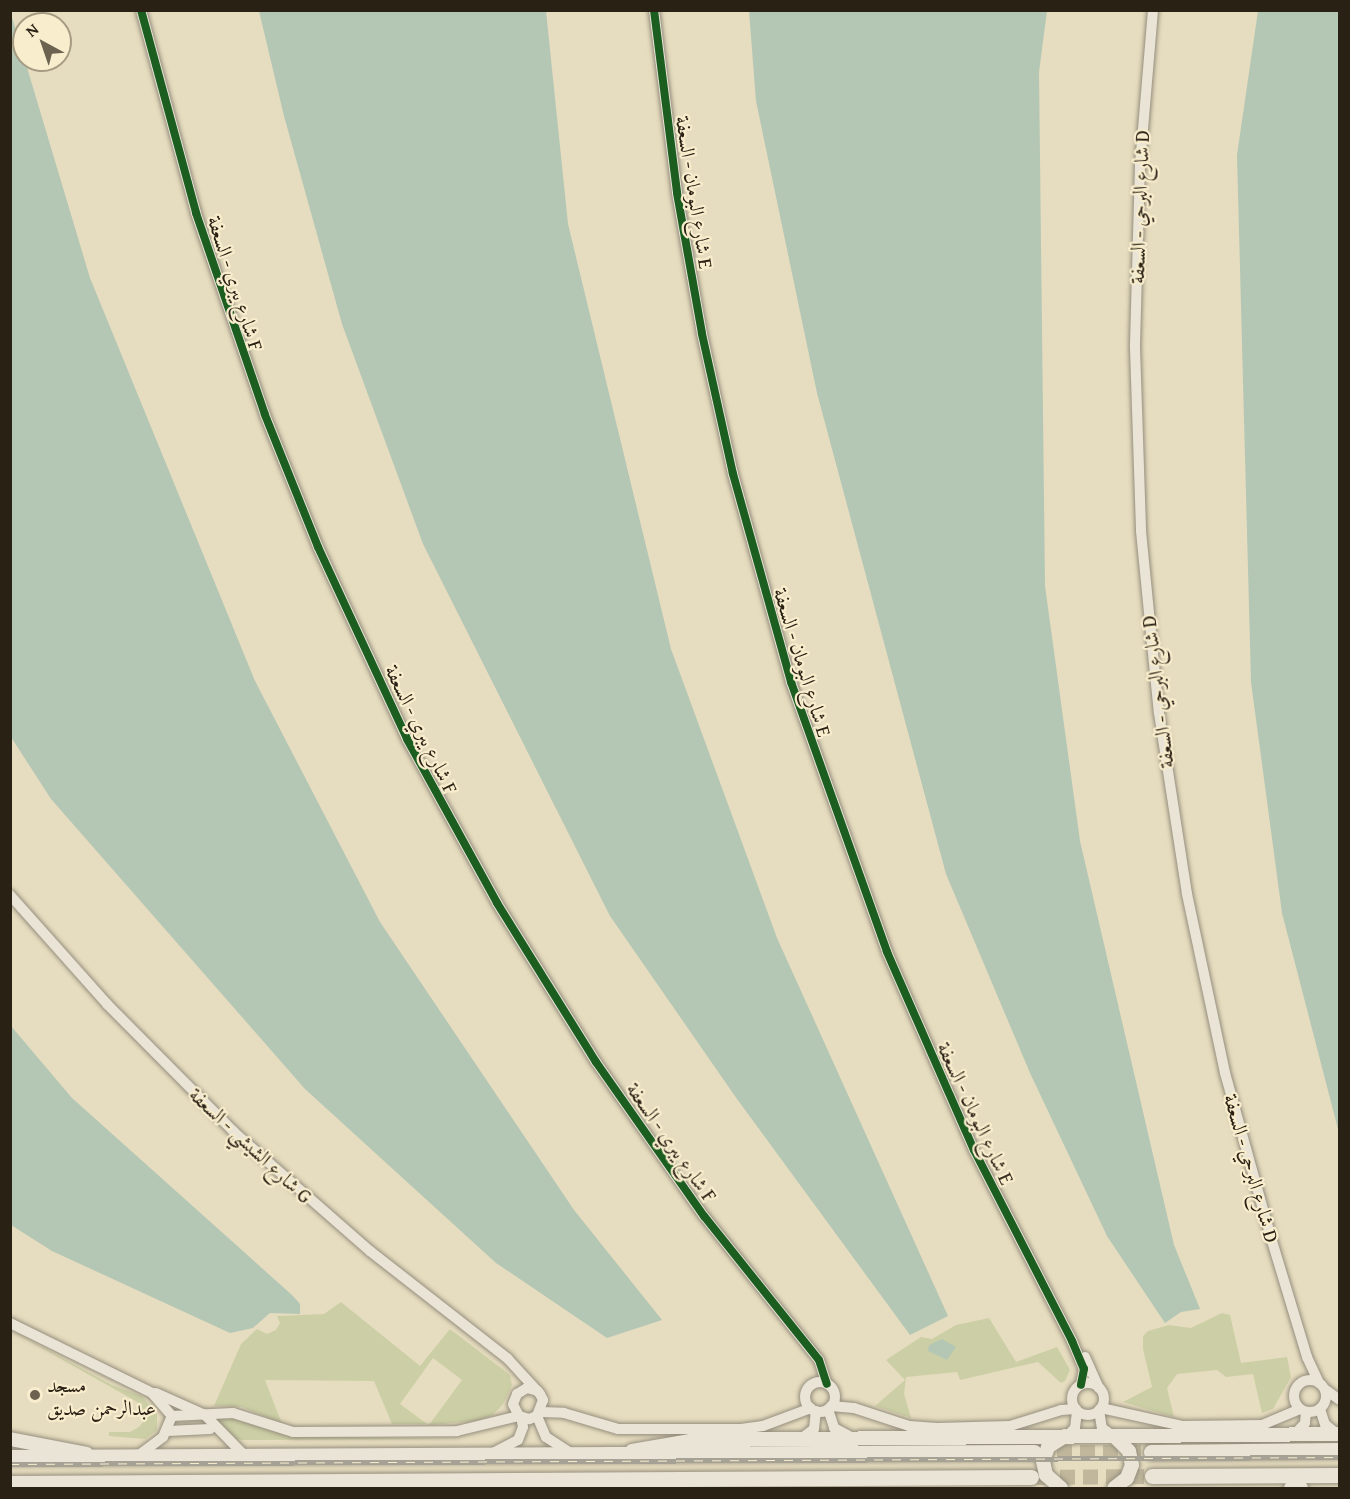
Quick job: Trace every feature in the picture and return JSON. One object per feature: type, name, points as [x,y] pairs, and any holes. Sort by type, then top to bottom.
[{"type":"main road","points":[[1151,1452],[1339,1439]]},
{"type":"main road","points":[[10,1457],[1034,1452]]},
{"type":"main road","points":[[1152,1476],[1340,1475]]},
{"type":"main road","points":[[10,1483],[490,1480],[556,1484],[635,1479],[1031,1477]]},
{"type":"street","name":"شارع يبري - السعفة F","points":[[141,10],[192,202],[248,371],[318,547],[407,739],[491,894],[596,1062],[704,1216],[823,1365],[831,1389]]},
{"type":"street","name":"شارع البومان - السعفة E","points":[[654,10],[676,181],[702,334],[745,521],[791,682],[856,874],[914,1019],[989,1182],[1072,1341],[1084,1370],[1081,1384]]},
{"type":"street","name":"شارع البرحي - السعفة D","points":[[1153,10],[1140,165],[1135,348],[1142,531],[1159,713],[1179,854],[1211,1013],[1257,1191],[1307,1357],[1323,1386]]},
{"type":"street","name":"شارع الشيشي - السعفة G","points":[[10,896],[107,1004],[234,1132],[344,1229],[516,1368],[540,1394],[564,1413]]},
{"type":"street","points":[[10,1323],[152,1393],[178,1400],[201,1413],[239,1456]]},
{"type":"street","name":"شارع البومان - السعفة E","points":[[1072,1341],[1084,1355],[1101,1391]]},
{"type":"street","points":[[783,1416],[814,1383],[815,1355]]},
{"type":"street","name":"شارع البرحي - السعفة D","points":[[1304,1381],[1307,1357]]},
{"type":"street","points":[[491,1454],[518,1440],[523,1427],[517,1396],[516,1368]]},
{"type":"street","points":[[1274,1421],[1294,1398],[1296,1388],[1304,1381],[1323,1386],[1340,1402]]},
{"type":"street","points":[[814,1383],[831,1389],[862,1411]]},
{"type":"street","points":[[1052,1412],[1081,1384],[1101,1391],[1125,1412]]},
{"type":"street","points":[[1323,1386],[1322,1407],[1325,1424],[1339,1439]]},
{"type":"street","points":[[831,1389],[830,1407],[838,1432],[858,1438]]},
{"type":"street","points":[[1101,1391],[1102,1428],[1129,1451],[1132,1465],[1127,1478],[1114,1488]]},
{"type":"street","points":[[152,1393],[172,1416]]},
{"type":"street","points":[[488,1421],[517,1396],[540,1394],[539,1414],[546,1437],[572,1454]]},
{"type":"street","points":[[802,1438],[814,1429],[813,1409],[806,1394]]},
{"type":"street","points":[[1061,1488],[1046,1475],[1043,1461],[1048,1447],[1067,1436],[1075,1428],[1076,1410],[1072,1395]]},
{"type":"street","points":[[1294,1398],[1303,1411],[1302,1428],[1294,1435]]},
{"type":"street","points":[[172,1416],[201,1413],[242,1414],[293,1432],[449,1431],[488,1421],[564,1413],[628,1430],[748,1428],[783,1416],[830,1407],[862,1411],[900,1424],[937,1428],[1004,1426],[1052,1412],[1076,1410],[1086,1415],[1100,1409],[1125,1412],[1173,1426],[1255,1426],[1340,1402]]},
{"type":"street","points":[[201,1413],[210,1429],[239,1456]]},
{"type":"street","points":[[137,1456],[157,1443],[168,1431],[172,1416]]},
{"type":"street","points":[[168,1431],[210,1429]]},
{"type":"street","points":[[624,1454],[681,1441],[802,1438],[1294,1435],[1339,1439]]},
{"type":"street","points":[[10,1439],[95,1456]]},
{"type":"street","points":[[635,1479],[665,1488]]},
{"type":"street","points":[[490,1480],[506,1488]]},
{"type":"street","points":[[93,1488],[127,1481],[147,1488]]},
{"type":"street","points":[[290,1488],[310,1481]]},
{"type":"street","points":[[1291,1488],[1298,1488]]},
{"type":"green space","points":[[341,1302],[420,1366],[450,1329],[510,1375],[512,1385],[503,1404],[493,1415],[477,1421],[429,1425],[462,1380],[433,1358],[400,1404],[427,1424],[392,1424],[374,1381],[265,1380],[282,1424],[242,1407],[214,1406],[241,1344],[257,1329],[267,1334],[276,1330],[280,1323],[277,1316],[324,1314]]},
{"type":"green space","points":[[1222,1313],[1230,1315],[1241,1363],[1287,1357],[1291,1377],[1273,1409],[1262,1413],[1253,1374],[1226,1377],[1217,1370],[1177,1374],[1167,1388],[1174,1417],[1123,1402],[1152,1387],[1143,1349],[1143,1336],[1148,1331],[1169,1325],[1191,1328]]},
{"type":"green space","points":[[989,1318],[1016,1362],[1057,1347],[1070,1370],[1065,1381],[1061,1383],[1038,1362],[960,1380],[957,1372],[906,1377],[904,1394],[911,1418],[875,1406],[905,1380],[886,1360],[921,1337],[932,1339],[956,1325]]},
{"type":"green space","points":[[10,1330],[112,1385],[142,1396],[157,1414],[157,1430],[145,1439],[109,1436],[109,1432],[130,1432],[139,1427],[144,1421],[139,1403]]},
{"type":"green space","points":[[231,1416],[289,1436],[446,1439],[242,1440],[234,1439],[216,1419]]},
{"type":"shaded area","points":[[259,11],[546,11],[568,224],[671,649],[777,938],[948,1316],[910,1335],[737,1099],[610,916],[423,544],[342,324],[284,116]]},
{"type":"shaded area","points":[[749,11],[1047,11],[1039,72],[1045,586],[1080,841],[1174,1245],[1200,1309],[1181,1312],[1165,1323],[1107,1236],[1030,1073],[946,874],[817,393],[756,101]]},
{"type":"shaded area","points":[[1258,11],[1339,11],[1339,1133],[1282,913],[1251,682],[1237,155]]},
{"type":"shaded area","points":[[11,14],[12,72],[28,72],[90,278],[255,681],[380,922],[574,1210],[662,1320],[607,1338],[496,1263],[305,1089],[51,799],[11,737]]},
{"type":"shaded area","points":[[11,1026],[72,1098],[293,1296],[300,1304],[300,1314],[270,1313],[253,1328],[230,1333],[52,1251],[11,1225]]},
{"type":"shaded area","points":[[942,1339],[956,1347],[947,1360],[928,1351],[929,1345]]},
{"type":"tunnel","points":[[1034,1452],[1151,1452]]},
{"type":"tunnel","points":[[1037,1477],[1152,1476]]},
{"type":"railway","points":[[10,1464],[1340,1457]]},
{"type":"cycle path","points":[[141,10],[196,213],[265,415],[318,547],[407,739],[497,903],[596,1062],[704,1216],[819,1360],[827,1384]]},
{"type":"cycle path","points":[[654,10],[677,193],[702,334],[733,474],[791,682],[887,952],[974,1150],[1072,1341],[1084,1369],[1081,1385]]},
{"type":"place","name":"مسجد عبدالرحمن صديق","points":[[35,1395]]}]
